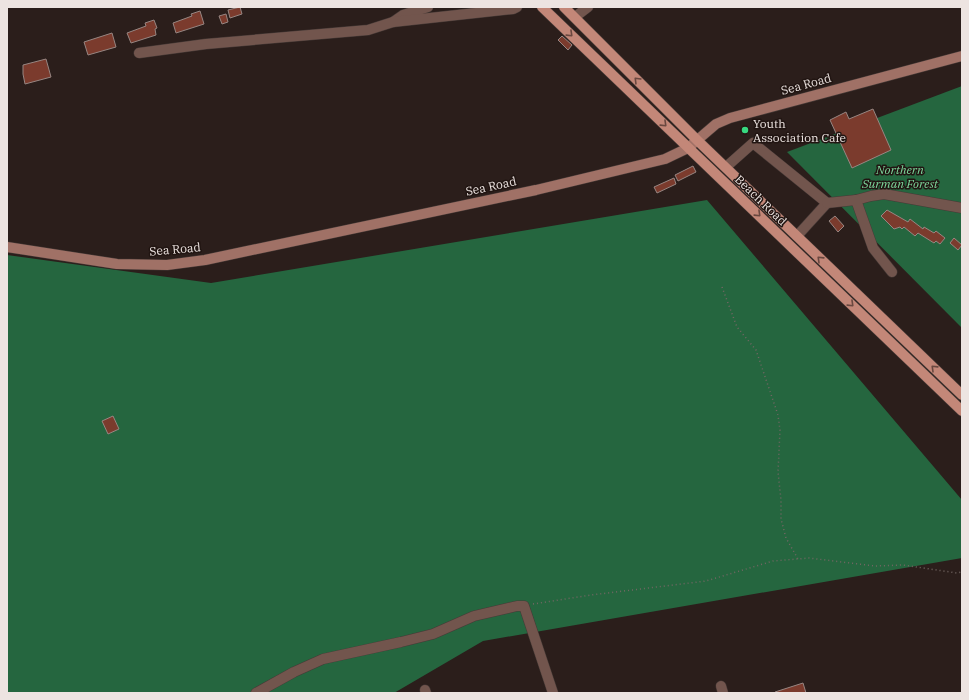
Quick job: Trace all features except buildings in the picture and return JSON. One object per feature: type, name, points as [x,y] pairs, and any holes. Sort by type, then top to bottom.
[{"type":"main road","name":"Beach Road","points":[[542,7],[962,411]]},
{"type":"main road","name":"Beach Road","points":[[564,7],[576,17],[698,141],[962,395]]},
{"type":"street","points":[[393,22],[403,15],[428,7]]},
{"type":"street","points":[[139,53],[206,44],[368,30],[393,22],[417,21],[444,12],[514,9],[517,7]]},
{"type":"street","points":[[576,17],[588,7]]},
{"type":"street","name":"Sea Road","points":[[7,247],[117,264],[167,264],[205,260],[536,190],[666,159],[688,148],[716,124],[730,118],[962,56]]},
{"type":"street","points":[[726,167],[753,143],[827,203]]},
{"type":"street","points":[[797,236],[827,203],[856,200],[884,194],[962,208]]},
{"type":"street","points":[[856,200],[873,248],[892,272]]},
{"type":"street","points":[[256,693],[294,672],[323,659],[433,634],[474,616],[517,606],[524,606],[553,693]]},
{"type":"path","points":[[722,286],[737,327],[756,350],[778,415],[780,430],[778,472],[781,519],[786,538],[798,559]]},
{"type":"path","points":[[524,606],[591,595],[706,581],[773,561],[808,558],[875,566],[903,565],[957,573],[962,572]]},
{"type":"green space","name":"Northern Surman Forest","points":[[962,86],[962,328],[787,152]]},
{"type":"green space","points":[[707,200],[962,500],[962,558],[483,641],[394,693],[7,693],[7,255],[211,283]]},
{"type":"place","name":"Youth Association Cafe","points":[[745,130]]}]
